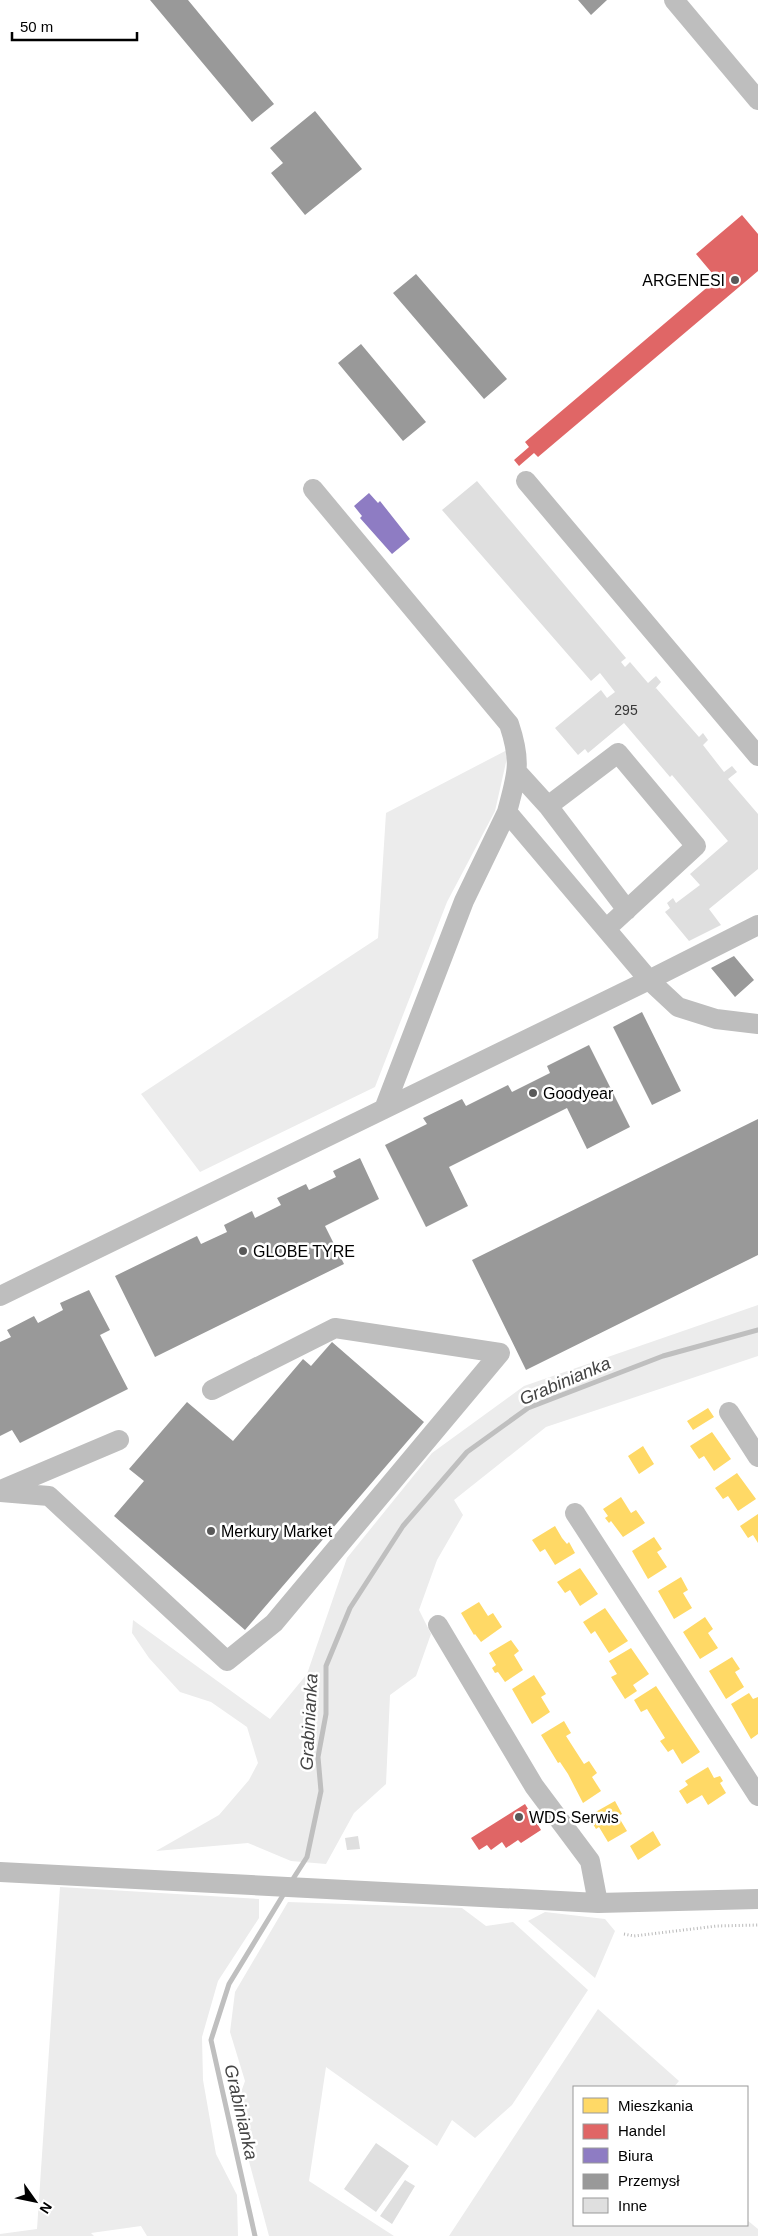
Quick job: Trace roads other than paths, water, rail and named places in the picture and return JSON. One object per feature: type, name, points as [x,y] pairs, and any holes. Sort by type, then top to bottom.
[{"type":"street","points":[[674,0],[758,100]]},
{"type":"street","points":[[526,481],[758,756]]},
{"type":"street","points":[[313,489],[509,724],[518,749],[518,773],[507,812],[464,901],[384,1109]]},
{"type":"street","points":[[548,806],[618,753],[696,846],[607,928]]},
{"type":"street","points":[[518,773],[548,806],[627,910]]},
{"type":"street","points":[[507,812],[649,980],[678,1007],[716,1019],[758,1024]]},
{"type":"street","points":[[0,1296],[758,926]]},
{"type":"street","points":[[0,1491],[49,1496],[227,1661],[274,1623],[500,1353],[335,1328],[212,1390]]},
{"type":"street","points":[[729,1412],[758,1457]]},
{"type":"street","points":[[0,1491],[119,1440]]},
{"type":"street","points":[[575,1513],[758,1796]]},
{"type":"street","points":[[438,1625],[534,1786],[590,1861],[598,1903]]},
{"type":"street","points":[[0,1872],[598,1903],[758,1899]]},
{"type":"waterway","name":"Grabinianka","points":[[291,1882],[307,1857],[321,1791],[318,1757],[326,1714],[326,1666],[350,1608],[403,1526],[467,1452],[528,1408],[663,1356],[758,1330]]},
{"type":"waterway","name":"Grabinianka","points":[[255,2236],[211,2040],[229,1984],[285,1892]]},
{"type":"place","name":"ARGENESI","points":[[735,280]]},
{"type":"place","name":"Goodyear","points":[[533,1093]]},
{"type":"place","name":"GLOBE TYRE","points":[[243,1251]]},
{"type":"place","name":"Merkury Market","points":[[211,1531]]},
{"type":"place","name":"WDS Serwis","points":[[519,1817]]}]
